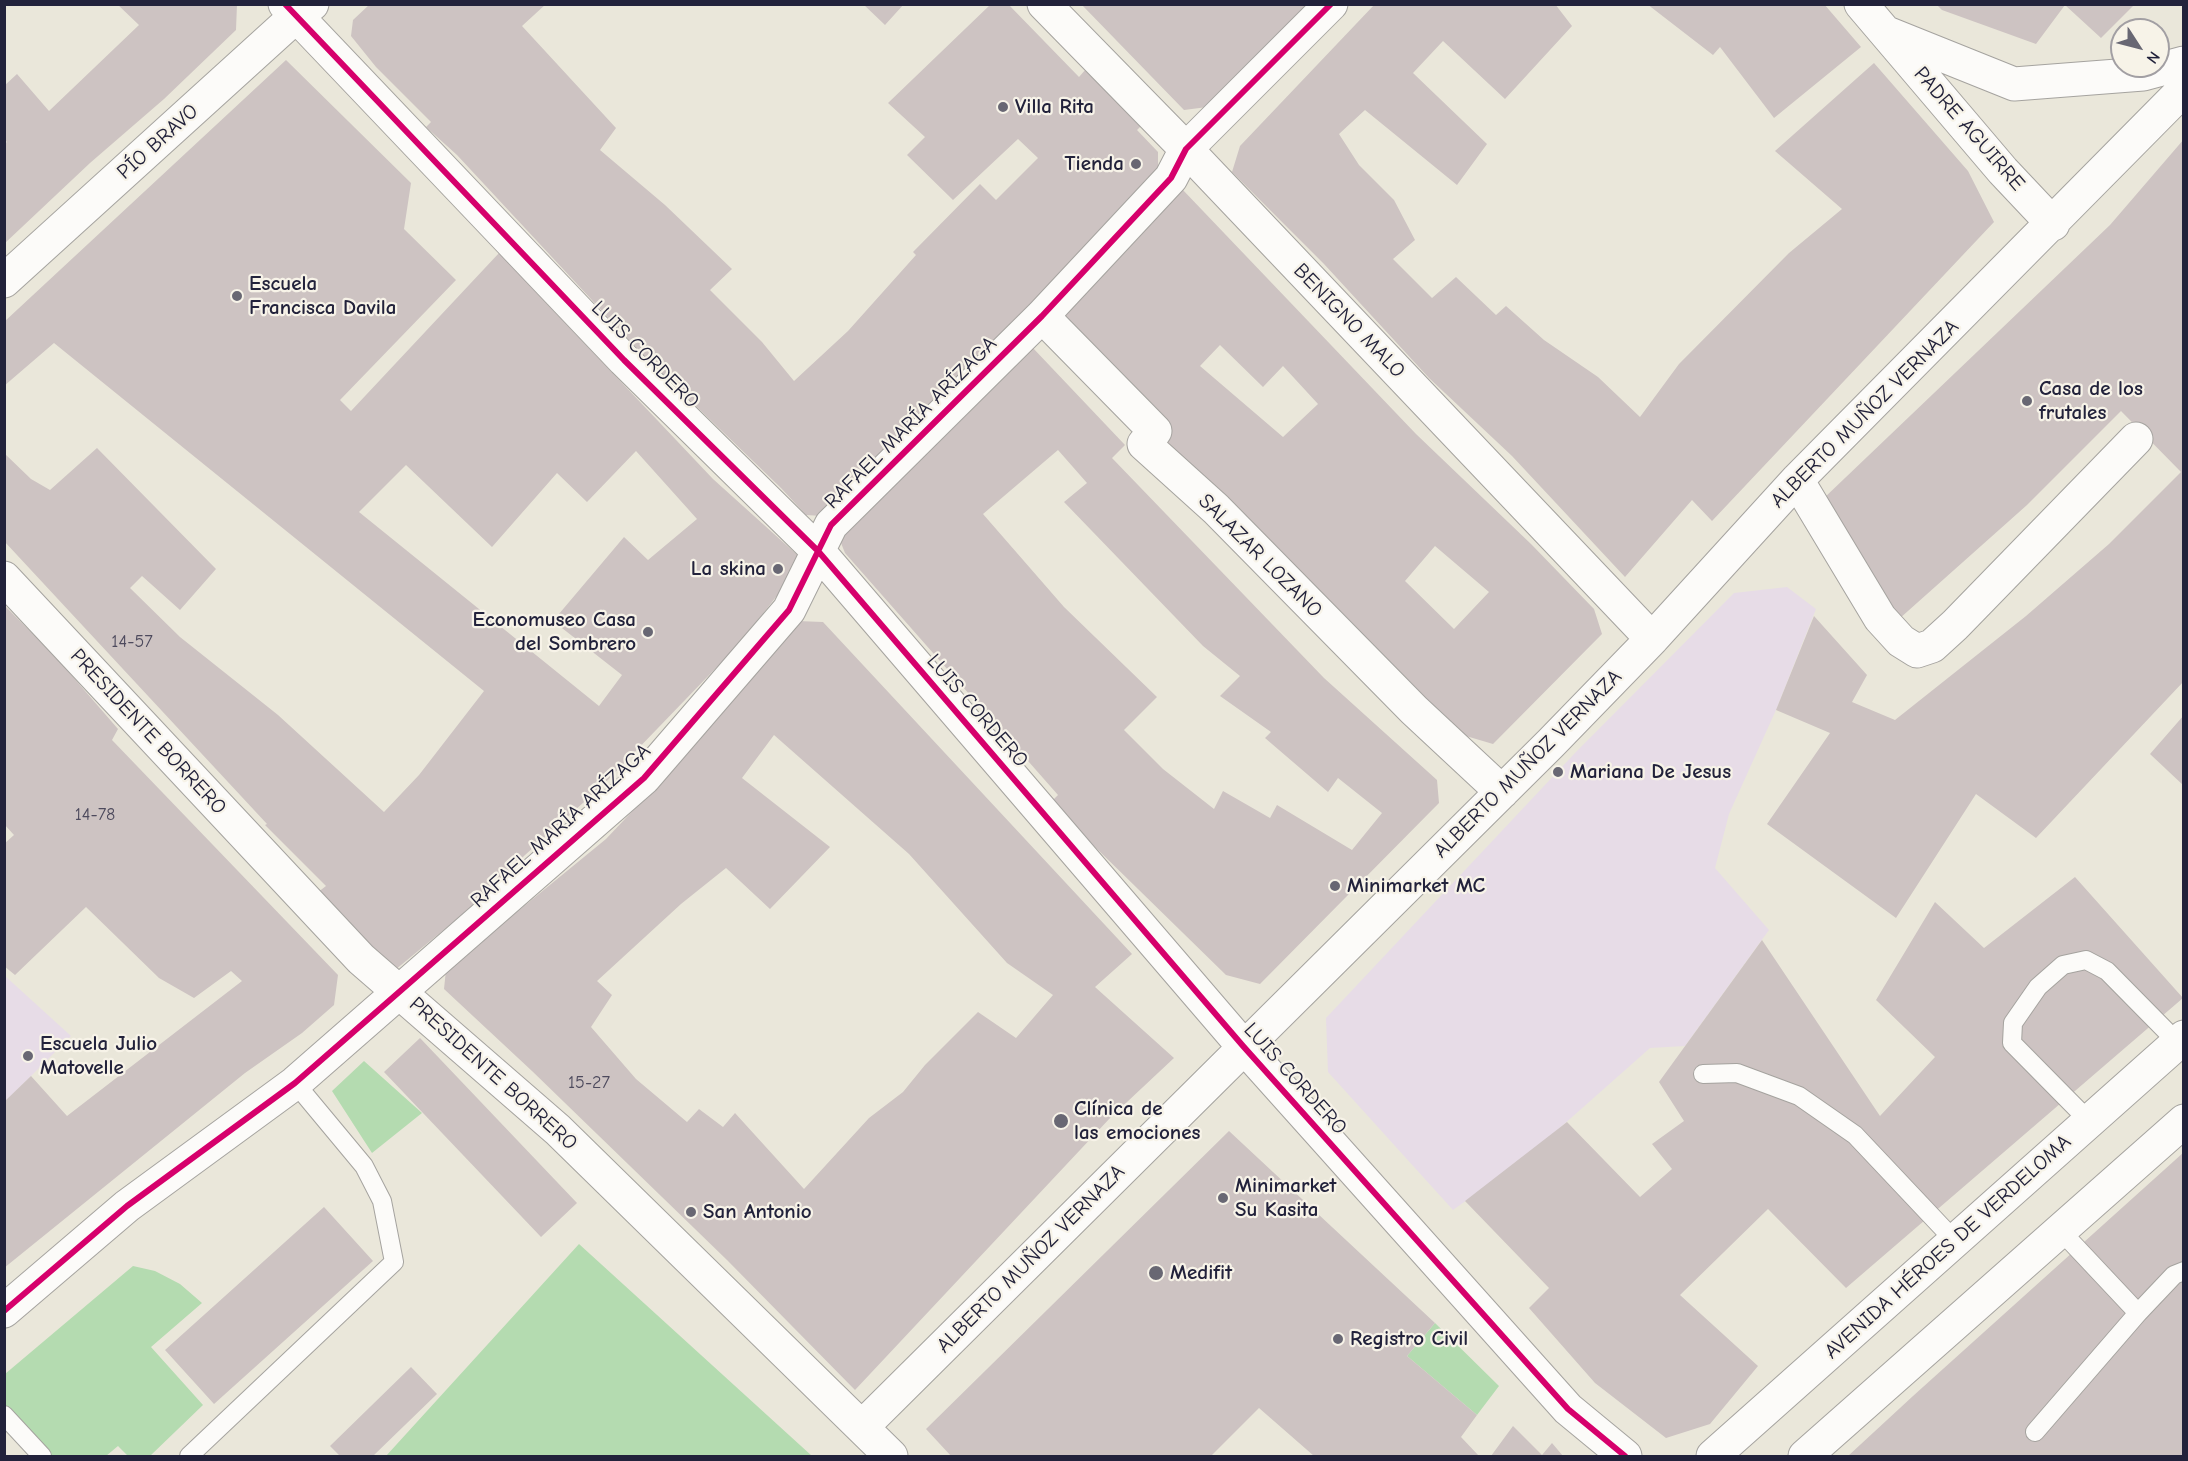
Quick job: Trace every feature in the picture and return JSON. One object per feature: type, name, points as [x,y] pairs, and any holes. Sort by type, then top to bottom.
[{"type":"street","name":"BENIGNO MALO","points":[[1044,4],[1186,149],[1652,639]]},
{"type":"street","name":"RAFAEL MARÍA ARÍZAGA","points":[[4,1311],[127,1206],[295,1083],[644,778],[789,610],[831,525],[1042,316],[1171,178],[1186,149],[1331,4]]},
{"type":"street","name":"PADRE AGUIRRE","points":[[1861,4],[2003,171],[2053,224]]},
{"type":"street","name":"PÍO BRAVO","points":[[4,281],[298,8]]},
{"type":"street","name":"LUIS CORDERO","points":[[298,8],[624,360],[818,551],[1243,1046],[1568,1409],[1625,1456]]},
{"type":"street","name":"PADRE AGUIRRE","points":[[1887,33],[2014,84],[2144,74],[2184,63]]},
{"type":"street","name":"ALBERTO MUÑOZ VERNAZA","points":[[862,1427],[1243,1046],[1502,792],[1652,639],[1797,480],[2053,224],[2184,89]]},
{"type":"street","name":"SALAZAR LOZANO","points":[[1042,316],[1155,431],[1144,444],[1216,509],[1414,710],[1502,792]]},
{"type":"street","points":[[1797,480],[1881,618],[1901,641],[1917,651],[1932,646],[1955,625],[2136,439]]},
{"type":"street","name":"PRESIDENTE BORRERO","points":[[4,578],[361,958],[558,1130],[891,1456]]},
{"type":"street","name":"AVENIDA HÉROES DE VERDELOMA","points":[[1713,1456],[2180,1040]]},
{"type":"street","points":[[1805,1456],[2184,1121]]},
{"type":"lane","points":[[2089,1121],[2012,1043],[2013,1023],[2038,987],[2063,965],[2086,960],[2107,971],[2180,1040]]},
{"type":"lane","points":[[1703,1074],[1737,1072],[1798,1096],[1855,1135],[1955,1241]]},
{"type":"lane","points":[[189,1456],[394,1262],[382,1201],[364,1166],[295,1083]]},
{"type":"lane","points":[[2060,1230],[2138,1313]]},
{"type":"lane","points":[[2035,1432],[2138,1313],[2174,1275],[2184,1271]]},
{"type":"lane","points":[[4,1415],[42,1456]]},
{"type":"shaded area","points":[[1787,587],[1816,609],[1776,710],[1729,814],[1715,868],[1769,930],[1685,1046],[1650,1048],[1527,1157],[1453,1210],[1328,1072],[1326,1018],[1575,753],[1734,593]]},
{"type":"shaded area","name":"Escuela Julio Matovelle","points":[[4,975],[71,1036],[5,1102],[4,1102]]},
{"type":"green space","points":[[364,1061],[422,1113],[372,1153],[332,1091]]},
{"type":"green space","points":[[579,1244],[812,1456],[386,1456]]},
{"type":"green space","points":[[133,1266],[155,1271],[180,1284],[202,1303],[151,1347],[203,1405],[150,1456],[128,1456],[118,1446],[106,1456],[51,1456],[5,1406],[5,1374]]},
{"type":"green space","points":[[1435,1323],[1499,1386],[1477,1415],[1407,1356]]},
{"type":"building","points":[[117,4],[237,4],[236,30],[164,99],[90,163],[4,244],[4,144],[7,142],[4,139],[4,86],[17,74],[49,111],[139,25]]},
{"type":"building","points":[[370,4],[546,4],[522,26],[616,128],[600,150],[665,205],[732,269],[710,290],[762,342],[794,381],[848,331],[916,255],[913,252],[980,184],[996,200],[1038,158],[1018,139],[953,200],[907,155],[925,137],[888,103],[991,4],[1008,4],[1079,77],[1086,69],[1142,125],[1137,130],[1158,152],[1158,178],[822,516],[806,515],[643,355],[457,155],[426,127],[431,122],[376,67],[351,36],[353,20]]},
{"type":"building","points":[[863,4],[904,4],[885,25]]},
{"type":"building","points":[[1081,4],[1313,4],[1215,106],[1184,110]]},
{"type":"building","points":[[1375,4],[1555,4],[1572,26],[1505,99],[1443,41],[1413,73],[1487,144],[1457,185],[1365,110],[1339,134],[1359,165],[1394,200],[1415,240],[1393,259],[1432,298],[1456,277],[1496,315],[1506,306],[1544,340],[1598,377],[1640,417],[1679,364],[1789,253],[1842,209],[1775,151],[1874,63],[1968,171],[1994,222],[1712,521],[1692,500],[1625,577],[1512,456],[1429,378],[1324,264],[1232,172],[1240,146]]},
{"type":"building","points":[[1647,4],[1824,4],[1861,47],[1774,118],[1720,47],[1713,55]]},
{"type":"building","points":[[1936,4],[2135,4],[2121,18],[2110,18],[2110,29],[2101,38],[2065,5],[2036,44],[1942,10]]},
{"type":"building","points":[[286,60],[411,183],[404,229],[456,280],[340,400],[351,411],[499,253],[713,479],[804,561],[740,643],[603,785],[525,855],[480,900],[395,970],[313,896],[326,886],[265,825],[267,824],[4,541],[4,453],[31,479],[50,490],[97,448],[216,569],[180,610],[142,576],[130,588],[180,637],[278,715],[384,812],[419,775],[484,691],[54,343],[4,386],[4,322]],"holes":[[[636,451],[697,519],[648,560],[624,537],[553,621],[622,675],[599,706],[359,512],[406,465],[492,547],[557,473],[587,502]]]},
{"type":"building","points":[[2184,139],[2184,681],[2036,838],[1976,794],[1896,918],[1767,824],[1830,733],[1776,710],[1814,616],[1867,675],[1852,702],[1895,720],[2026,616],[2109,544],[2181,472],[2121,411],[2027,505],[1899,619],[1823,499],[2110,225]]},
{"type":"building","points":[[1182,189],[1416,434],[1531,544],[1594,609],[1602,634],[1493,744],[1466,736],[1404,685],[1157,440],[1059,322]],"holes":[[[1220,345],[1263,387],[1283,366],[1318,404],[1283,437],[1200,366]],[[1435,546],[1489,592],[1454,629],[1405,581]]]},
{"type":"building","points":[[1032,347],[1125,445],[1112,458],[1324,678],[1437,780],[1439,803],[1260,984],[1226,975],[1050,803],[1058,795],[845,553],[839,538]],"holes":[[[1058,450],[1087,483],[1064,502],[1203,646],[1240,676],[1220,696],[1271,732],[1265,738],[1328,792],[1338,778],[1382,813],[1352,850],[1277,805],[1270,818],[1223,791],[1214,809],[1163,769],[1124,730],[1157,697],[1064,607],[983,514]]]},
{"type":"building","points":[[4,605],[54,655],[118,729],[112,740],[338,975],[334,1005],[302,1033],[245,1073],[4,1268],[4,1102],[31,1076],[67,1116],[242,981],[231,971],[194,998],[159,978],[86,907],[15,975],[4,966],[4,844],[14,835],[4,824]]},
{"type":"building","points":[[797,621],[823,622],[1132,954],[1095,987],[1174,1058],[1111,1117],[855,1390],[727,1260],[444,989],[446,970],[606,839],[696,744]],"holes":[[[774,735],[909,854],[1007,963],[1053,995],[1016,1038],[978,1012],[925,1065],[903,1092],[869,1118],[804,1189],[735,1113],[723,1127],[699,1109],[687,1122],[636,1079],[591,1027],[612,995],[597,981],[681,904],[726,868],[770,909],[830,847],[742,778]]]},
{"type":"building","points":[[2184,715],[2184,786],[2150,754]]},
{"type":"building","points":[[2075,877],[2183,998],[1846,1288],[1768,1209],[1680,1295],[1758,1366],[1710,1424],[1666,1438],[1595,1383],[1529,1308],[1549,1288],[1465,1201],[1567,1122],[1640,1197],[1672,1169],[1652,1144],[1684,1121],[1659,1082],[1762,940],[1880,1116],[1935,1057],[1876,1000],[1935,902],[1984,948]]},
{"type":"building","points":[[420,1038],[577,1203],[541,1237],[384,1072]]},
{"type":"building","points":[[1229,1131],[1435,1323],[1407,1356],[1477,1415],[1461,1437],[1479,1456],[1314,1456],[1259,1408],[1211,1456],[951,1456],[926,1429]]},
{"type":"building","points":[[2184,1152],[2184,1456],[1848,1456],[1913,1396]]},
{"type":"building","points":[[324,1207],[373,1261],[214,1404],[165,1350]]},
{"type":"building","points":[[411,1367],[437,1394],[373,1456],[340,1456],[330,1446]]},
{"type":"building","points":[[1513,1426],[1542,1455],[1552,1443],[1563,1456],[1491,1456]]},
{"type":"cycle path","points":[[285,4],[624,360],[818,551],[1243,1046],[1568,1409],[1625,1456]]},
{"type":"cycle path","points":[[4,1311],[127,1206],[295,1083],[644,778],[789,610],[831,525],[1042,316],[1171,178],[1186,149],[1331,4]]},
{"type":"place","name":"Villa Rita","points":[[1003,107]]},
{"type":"place","name":"Tienda","points":[[1136,164]]},
{"type":"place","name":"Escuela Francisca Davila","points":[[237,296]]},
{"type":"place","name":"Casa de los frutales","points":[[2027,401]]},
{"type":"place","name":"La skina","points":[[778,569]]},
{"type":"place","name":"Economuseo Casa del Sombrero","points":[[648,632]]},
{"type":"place","name":"Mariana De Jesus","points":[[1558,772]]},
{"type":"place","name":"Minimarket MC","points":[[1335,886]]},
{"type":"place","name":"Escuela Julio Matovelle","points":[[28,1056]]},
{"type":"place","name":"Clínica de las emociones","points":[[1061,1121]]},
{"type":"place","name":"Minimarket Su Kasita","points":[[1223,1198]]},
{"type":"place","name":"San Antonio","points":[[691,1212]]},
{"type":"place","name":"Medifit","points":[[1156,1273]]},
{"type":"place","name":"Registro Civil","points":[[1338,1339]]}]
